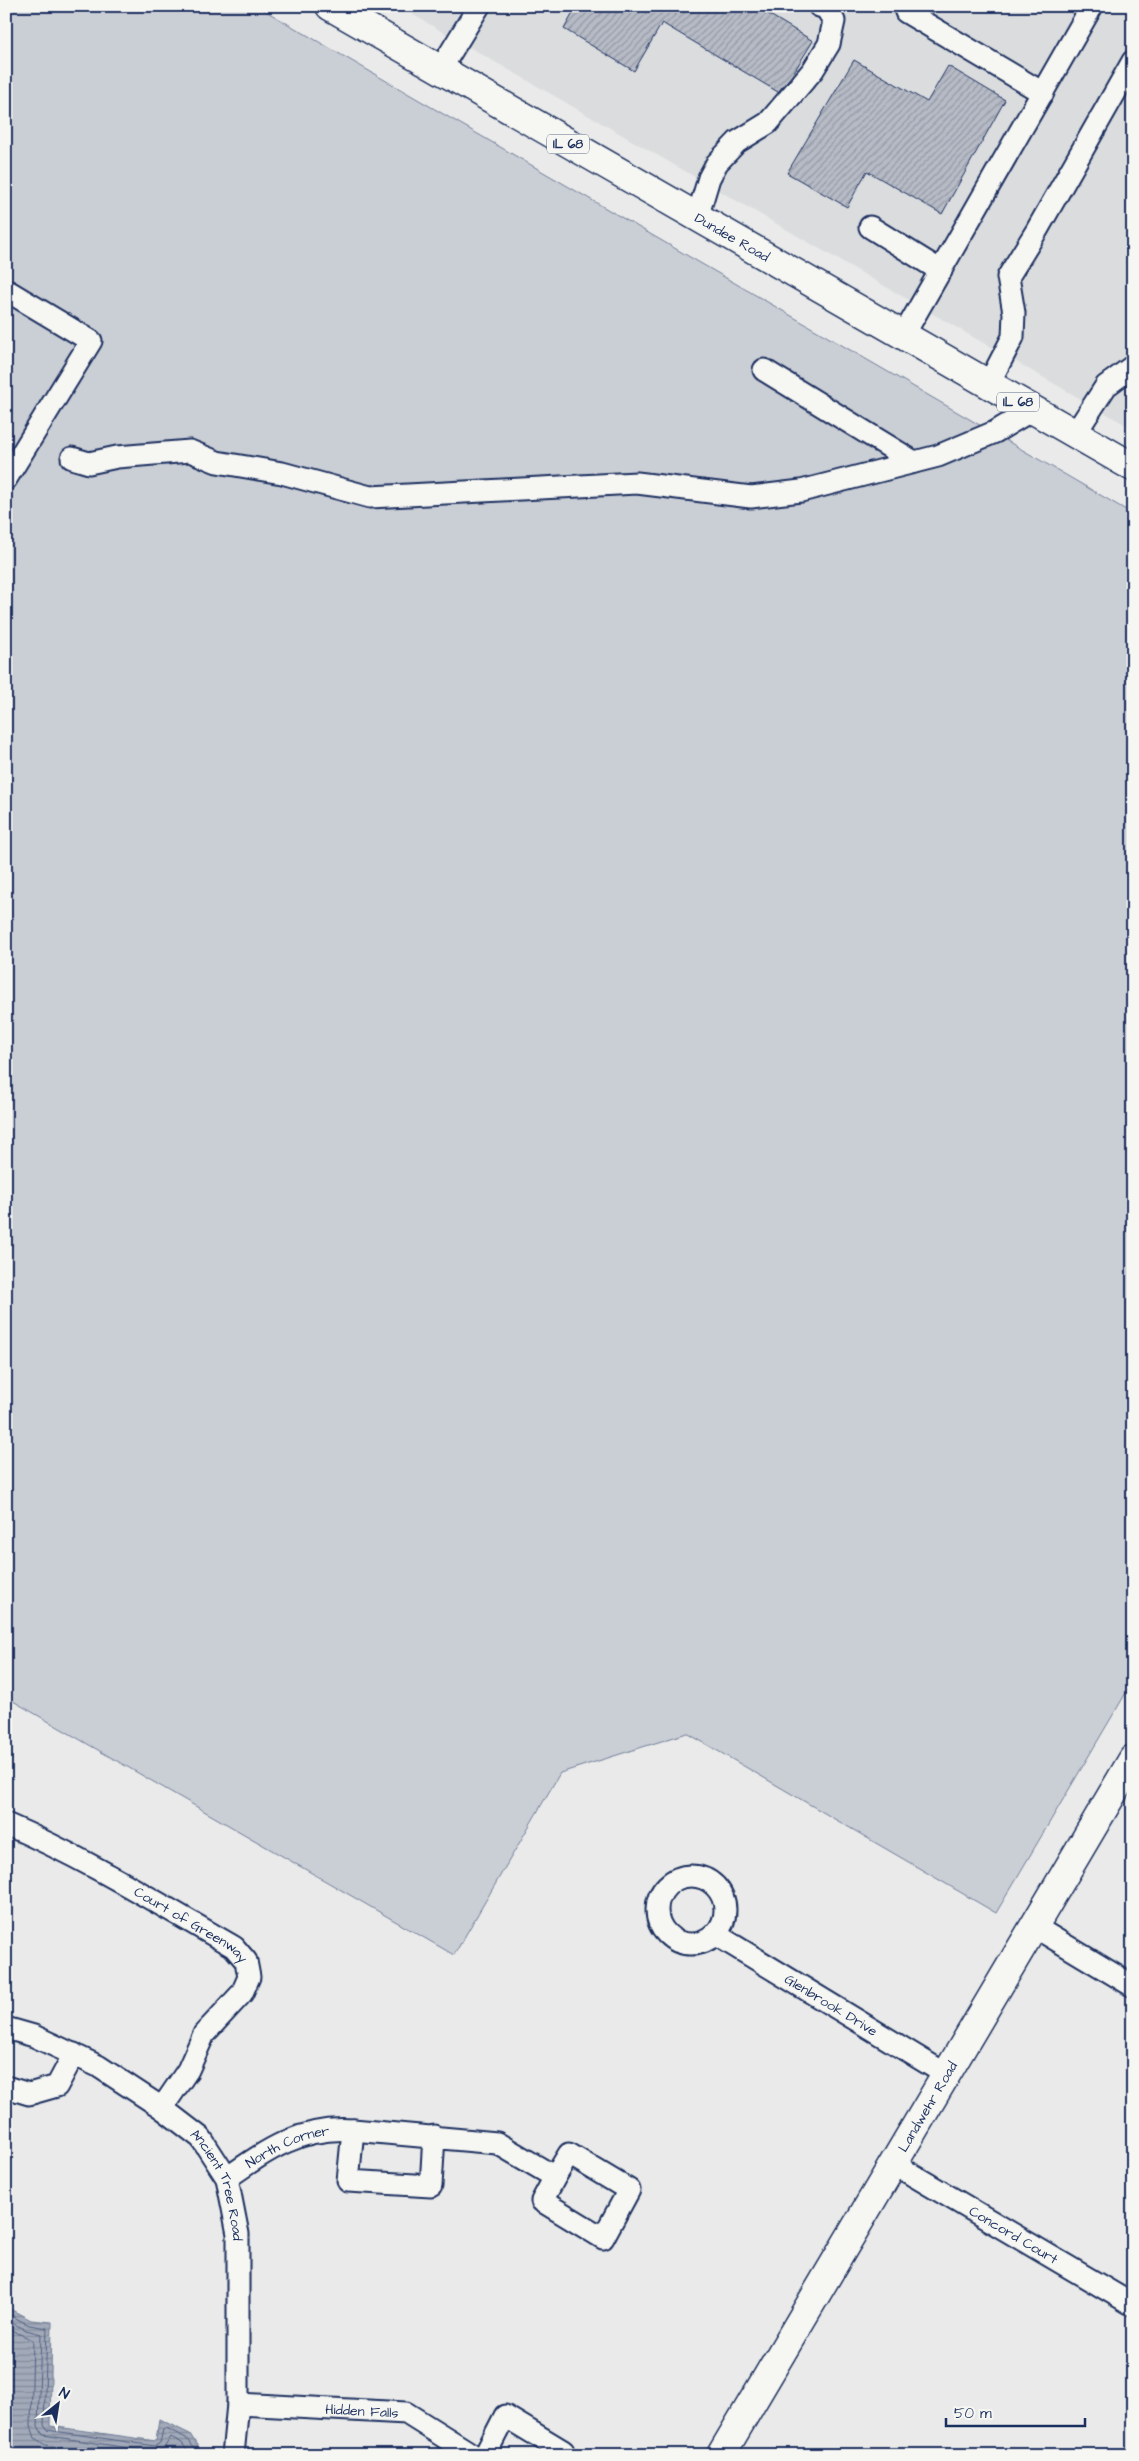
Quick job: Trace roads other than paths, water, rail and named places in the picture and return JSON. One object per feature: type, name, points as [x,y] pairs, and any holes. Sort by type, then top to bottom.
[{"type":"main road","name":"Dundee Road","points":[[330,6],[1133,467]]},
{"type":"main road","name":"Landwehr Road","points":[[721,2455],[1133,1759]]},
{"type":"street","points":[[440,70],[479,6]]},
{"type":"street","points":[[697,218],[709,178],[717,163],[737,142],[768,122],[813,70],[830,44],[834,21],[826,8],[819,6]]},
{"type":"street","points":[[909,6],[906,12],[1042,93]]},
{"type":"street","points":[[903,336],[1092,6]]},
{"type":"street","points":[[988,385],[1013,337],[1014,313],[1008,277],[1037,230],[1133,61]]},
{"type":"street","points":[[870,227],[941,271]]},
{"type":"street","points":[[6,290],[91,341],[6,479]]},
{"type":"street","points":[[1075,434],[1106,386],[1133,366]]},
{"type":"street","points":[[764,370],[914,462]]},
{"type":"street","points":[[72,458],[89,462],[117,456],[190,451],[217,462],[282,473],[370,497],[637,483],[751,497],[801,491],[938,456],[995,432],[1032,410]]},
{"type":"street","name":"Court of Greenway","points":[[6,1824],[51,1843],[112,1877],[234,1947],[246,1961],[248,1977],[242,1993],[204,2034],[188,2070],[162,2108]]},
{"type":"street","points":[[1035,1927],[1133,1986]]},
{"type":"street","name":"Glenbrook Drive","points":[[715,1934],[947,2075]]},
{"type":"street","name":"Ancient Tree Road","points":[[6,2028],[34,2036],[98,2066],[162,2108],[201,2138],[227,2178],[238,2234],[238,2404],[233,2455]]},
{"type":"street","points":[[6,2087],[29,2094],[57,2086],[68,2070],[74,2054]]},
{"type":"street","name":"North Corner","points":[[227,2178],[268,2149],[303,2135],[340,2129],[497,2143],[555,2177]]},
{"type":"street","name":"North Corner","points":[[354,2130],[348,2181],[431,2186],[434,2136]]},
{"type":"street","name":"Concord Court","points":[[894,2164],[1133,2305]]},
{"type":"street","name":"Hidden Falls","points":[[238,2404],[406,2413],[473,2455]]},
{"type":"street","points":[[485,2455],[505,2416],[563,2451],[561,2455]]},
{"type":"water","points":[[6,2307],[31,2320],[52,2322],[50,2426],[156,2441],[159,2419],[190,2434],[203,2455],[6,2455]]}]
